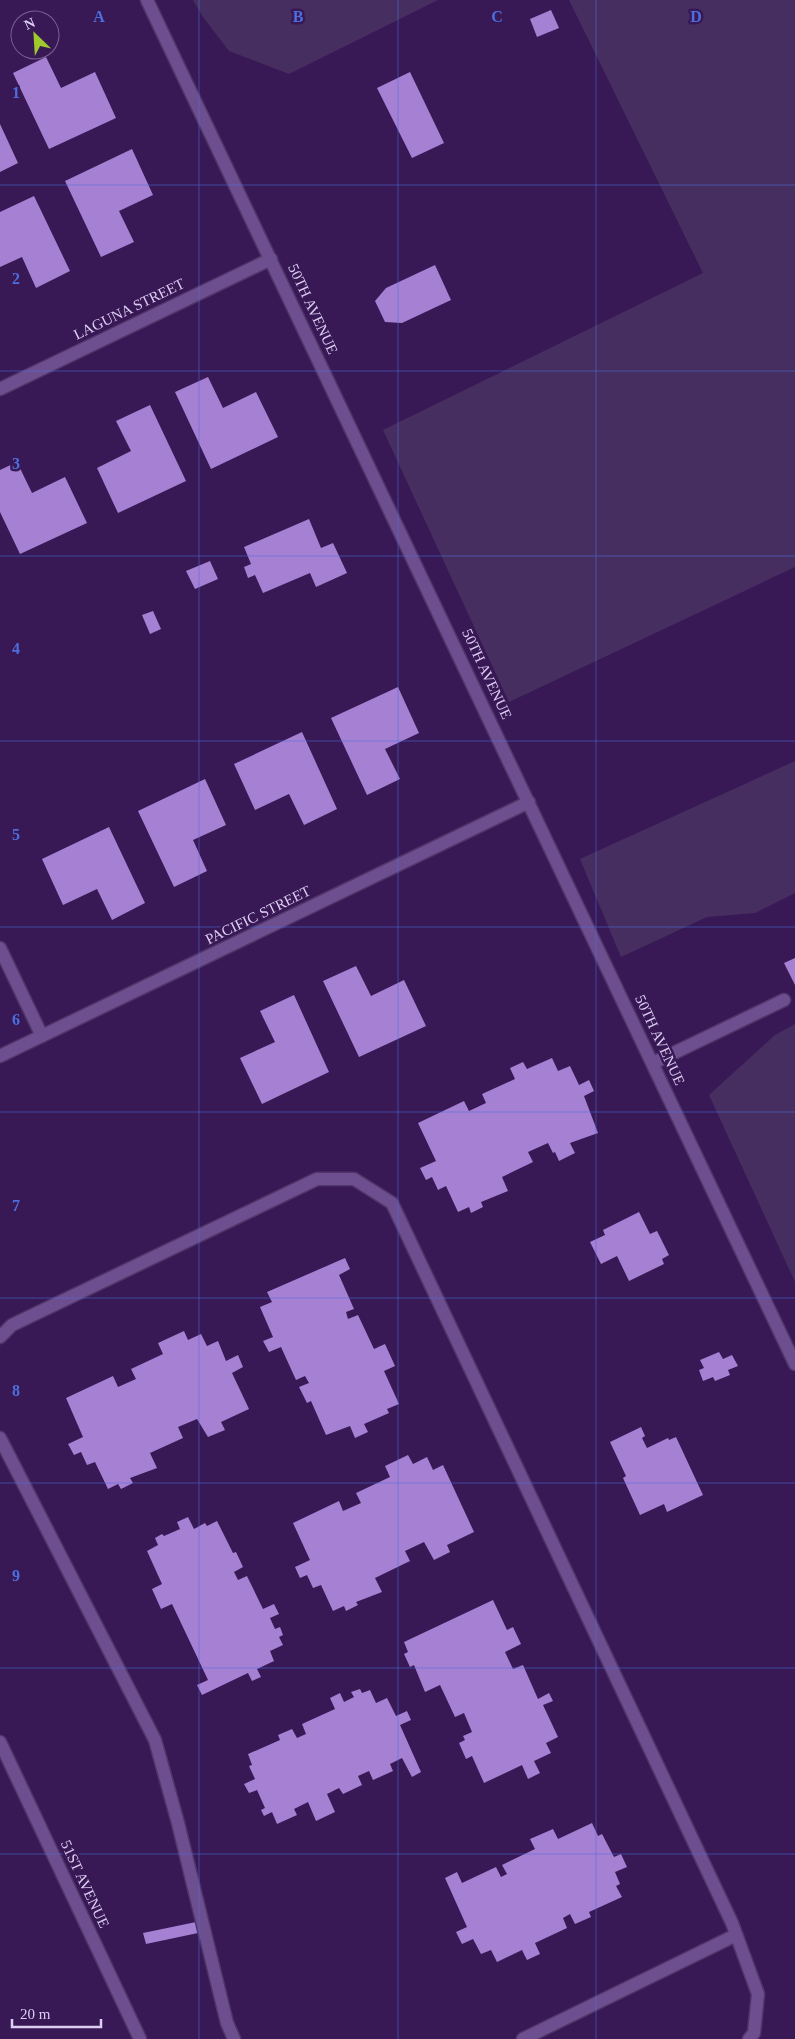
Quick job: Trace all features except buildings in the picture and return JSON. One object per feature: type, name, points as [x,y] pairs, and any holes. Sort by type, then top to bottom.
[{"type":"street","name":"50TH AVENUE","points":[[147,0],[795,1364]]},
{"type":"street","name":"LAGUNA STREET","points":[[0,389],[271,259]]},
{"type":"street","name":"PACIFIC STREET","points":[[0,1056],[529,802]]},
{"type":"street","points":[[0,948],[42,1036]]},
{"type":"street","points":[[653,1063],[784,1000]]},
{"type":"street","points":[[0,1337],[12,1325],[318,1179],[354,1179],[392,1203],[736,1935],[758,1994],[756,2037]]},
{"type":"street","points":[[0,1438],[155,1740],[178,1823],[227,2023],[234,2039]]},
{"type":"street","name":"51ST AVENUE","points":[[0,1742],[140,2039]]},
{"type":"street","points":[[523,2039],[736,1935]]},
{"type":"shaded area","points":[[193,0],[438,0],[289,74],[229,51],[203,17]]},
{"type":"shaded area","points":[[569,0],[795,0],[795,567],[509,702],[383,430],[703,273]]},
{"type":"shaded area","points":[[795,761],[795,893],[755,913],[707,917],[621,957],[580,859]]},
{"type":"shaded area","points":[[795,1024],[795,1282],[709,1095],[775,1035]]}]
